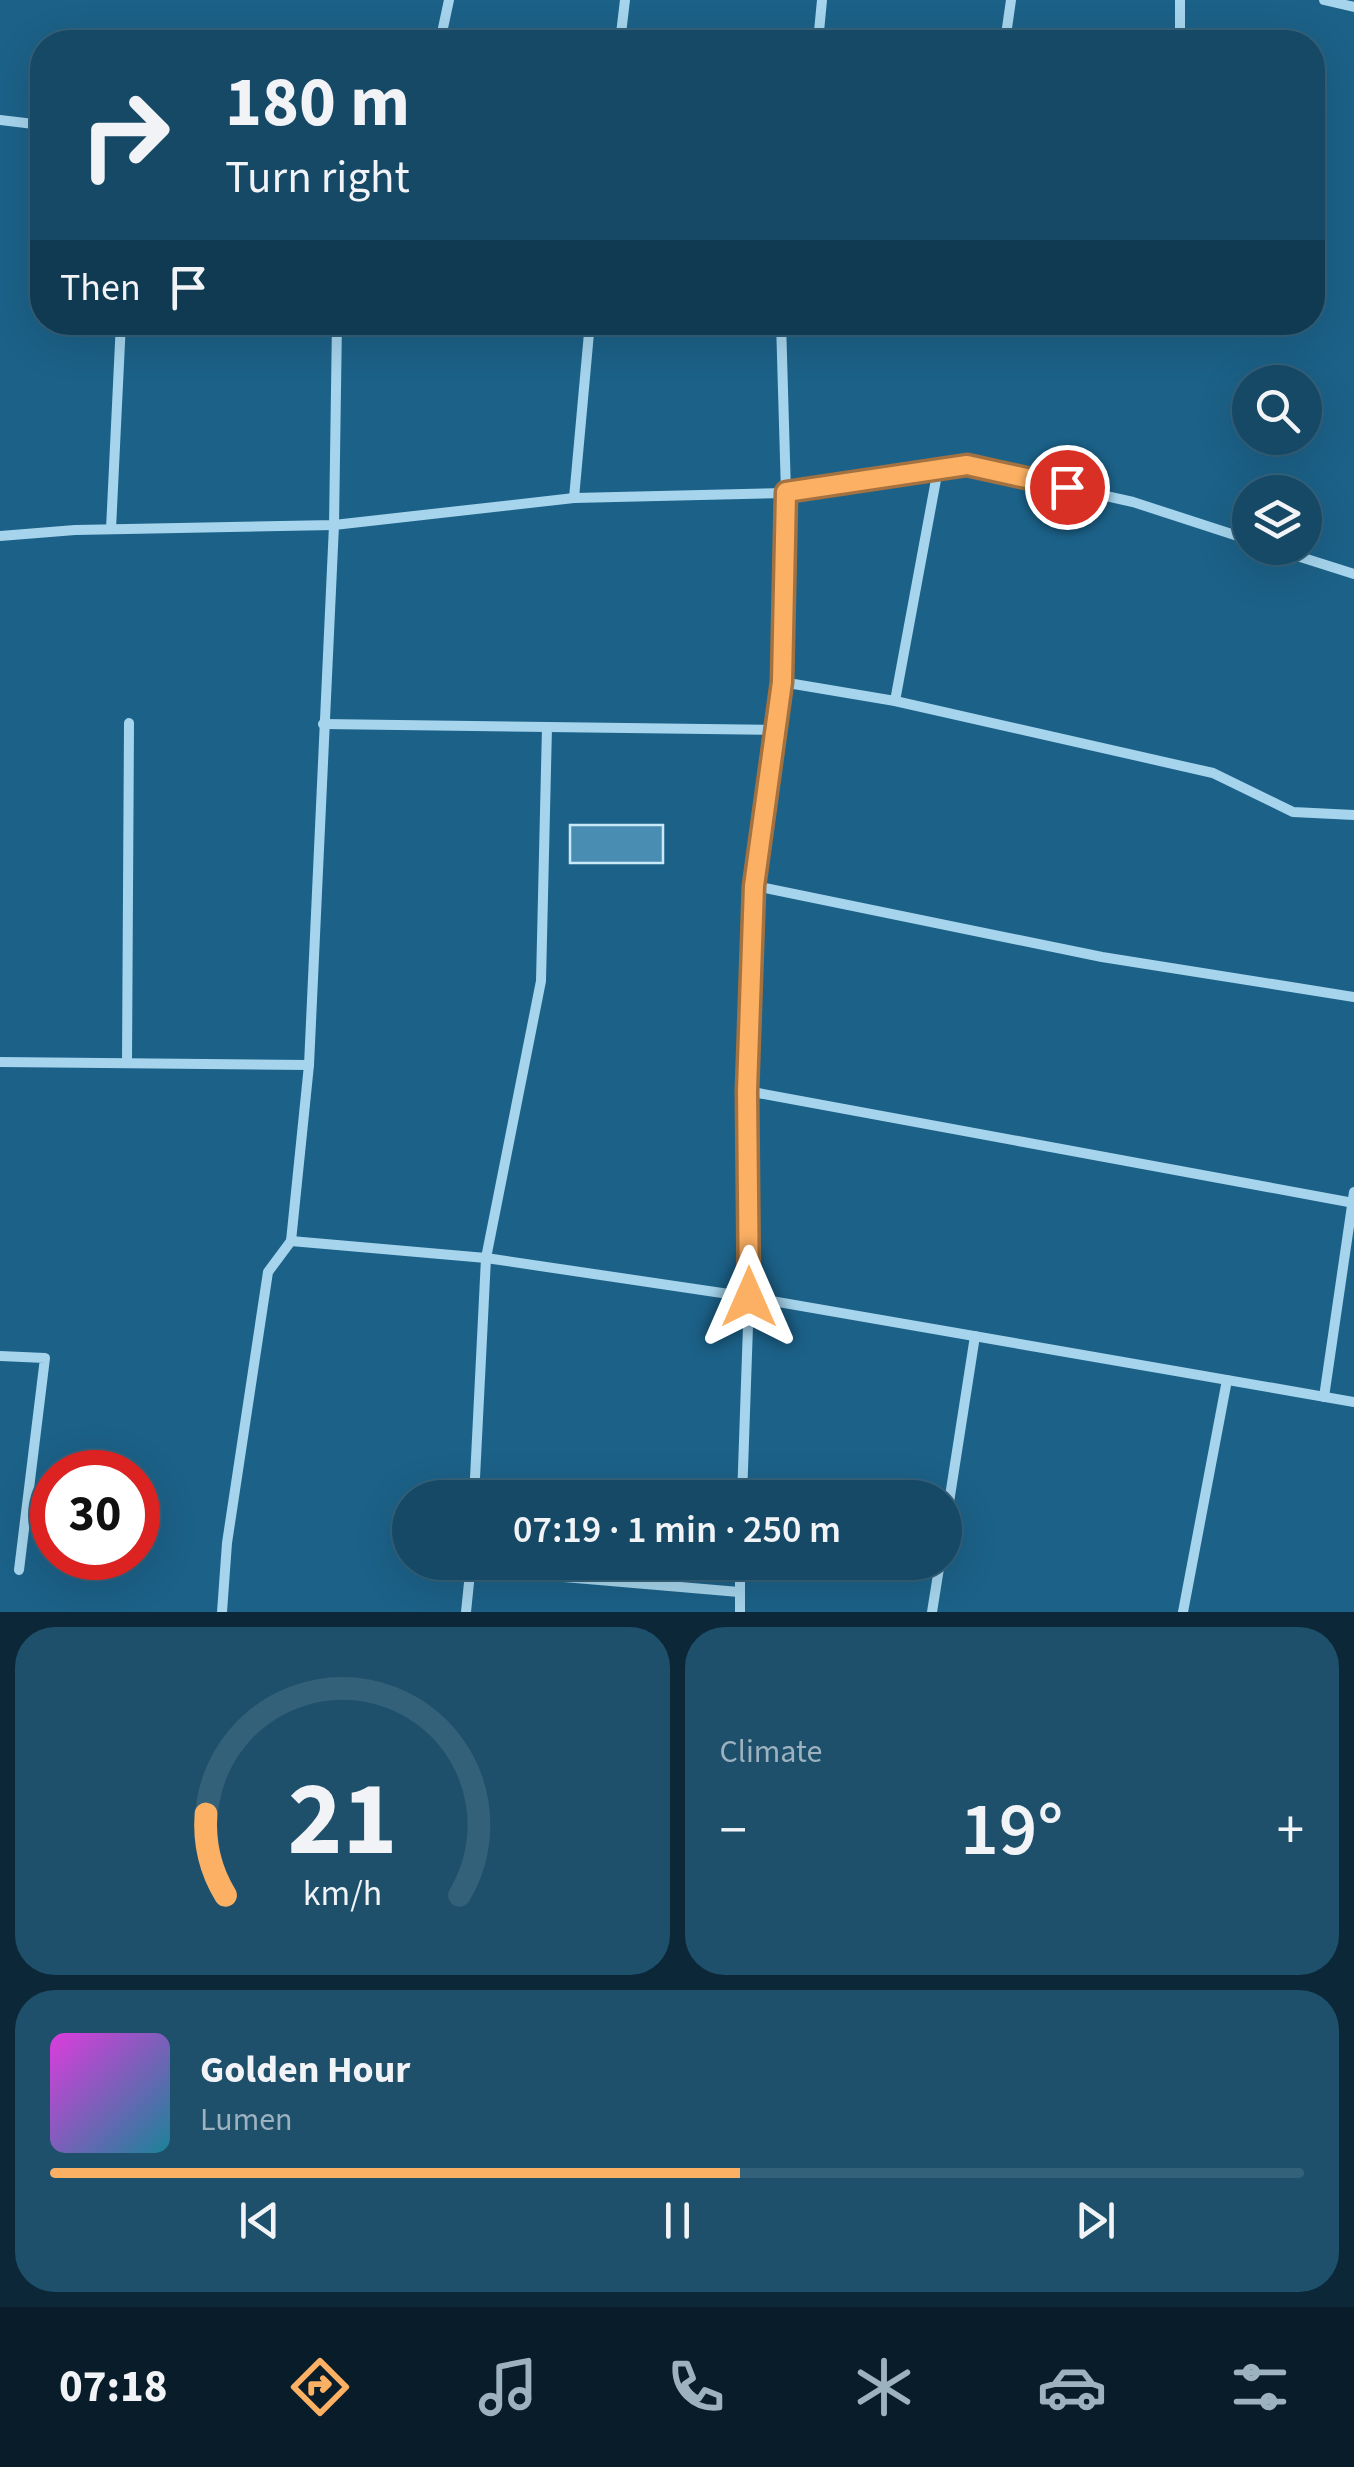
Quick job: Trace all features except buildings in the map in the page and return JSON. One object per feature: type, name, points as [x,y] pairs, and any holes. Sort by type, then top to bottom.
[{"type":"street","points":[[443,30],[449,0]]},
{"type":"street","points":[[621,30],[624,0]]},
{"type":"street","points":[[819,30],[822,0]]},
{"type":"street","points":[[1006,30],[1010,0]]},
{"type":"street","points":[[1180,0],[1180,30]]},
{"type":"street","points":[[1324,0],[1354,7]]},
{"type":"street","points":[[0,120],[30,124]]},
{"type":"street","points":[[111,530],[120,335]]},
{"type":"street","points":[[222,1612],[227,1543],[268,1272],[291,1242],[309,1065],[334,525],[336,335]]},
{"type":"street","points":[[574,498],[589,335]]},
{"type":"street","points":[[743,1480],[749,1297],[747,1091],[754,886],[782,682],[786,492],[781,335]]},
{"type":"street","points":[[0,536],[334,525],[574,498],[786,492],[967,465],[1133,502],[1232,534]]},
{"type":"street","points":[[895,700],[938,469]]},
{"type":"street","points":[[1322,564],[1354,574]]},
{"type":"street","points":[[782,682],[895,700],[1213,774],[1293,812],[1354,815]]},
{"type":"street","points":[[127,1064],[130,723]]},
{"type":"street","points":[[323,724],[778,730]]},
{"type":"street","points":[[475,1480],[486,1258],[541,981],[547,727]]},
{"type":"street","points":[[754,886],[1102,957],[1354,997]]},
{"type":"street","points":[[0,1062],[309,1065]]},
{"type":"street","points":[[747,1091],[1353,1203]]},
{"type":"street","points":[[1324,1397],[1354,1192]]},
{"type":"street","points":[[291,1242],[486,1258],[749,1297],[1354,1402]]},
{"type":"street","points":[[952,1480],[975,1336]]},
{"type":"street","points":[[0,1356],[45,1358],[19,1570]]},
{"type":"street","points":[[1182,1612],[1227,1380]]},
{"type":"street","points":[[466,1612],[469,1580]]},
{"type":"street","points":[[615,1580],[739,1592]]},
{"type":"street","points":[[739,1580],[740,1612]]},
{"type":"street","points":[[932,1612],[937,1580]]},
{"type":"route","points":[[749,1297],[747,1091],[754,886],[782,682],[786,492],[967,465],[1067,487]]}]
